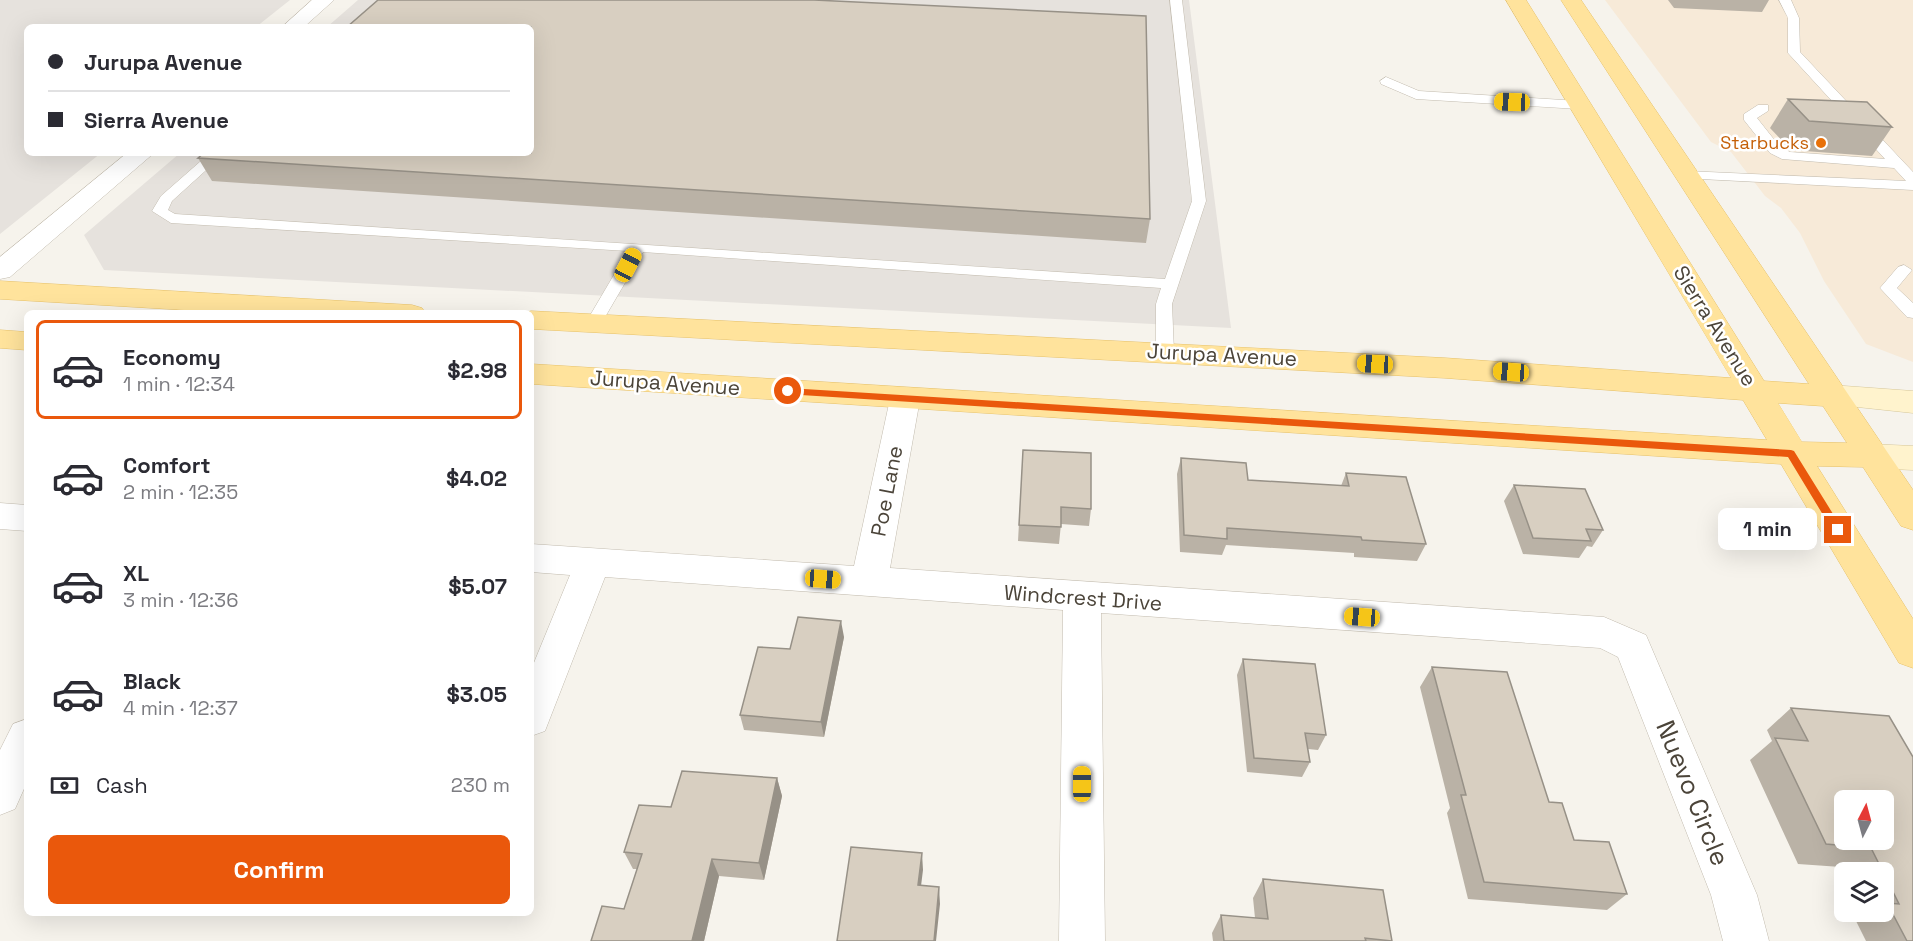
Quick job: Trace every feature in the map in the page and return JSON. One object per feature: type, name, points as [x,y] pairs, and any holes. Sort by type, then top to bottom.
[{"type":"main road","name":"Sierra Avenue","points":[[1516,0],[1913,652]]},
{"type":"main road","points":[[1571,0],[1870,456],[1913,517]]},
{"type":"main road","points":[[0,290],[343,310]]},
{"type":"main road","name":"Jurupa Avenue","points":[[534,320],[1445,368],[1913,402]]},
{"type":"main road","points":[[0,339],[24,341]]},
{"type":"main road","name":"Jurupa Avenue","points":[[534,374],[1791,453],[1913,458]]},
{"type":"street","points":[[296,24],[324,0]]},
{"type":"street","points":[[0,271],[138,156]]},
{"type":"street","name":"Poe Lane","points":[[869,583],[905,399]]},
{"type":"street","points":[[0,516],[24,518]]},
{"type":"street","name":"Windcrest Drive","points":[[534,558],[1594,632],[1615,637],[1633,646]]},
{"type":"street","points":[[534,710],[593,563]]},
{"type":"street","points":[[1082,941],[1083,598]]},
{"type":"street","name":"Nuevo Circle","points":[[1633,646],[1734,895],[1746,941]]},
{"type":"street","points":[[0,795],[24,743]]},
{"type":"lane","points":[[1165,352],[1164,304],[1199,201],[1176,0]]},
{"type":"lane","points":[[1785,0],[1795,16],[1791,39],[1794,53],[1913,180]]},
{"type":"lane","points":[[1386,81],[1416,95],[1480,101],[1579,105]]},
{"type":"lane","points":[[1763,108],[1749,117],[1775,150],[1787,156],[1898,165]]},
{"type":"lane","points":[[215,156],[166,199],[160,211],[171,218],[638,247],[1171,284]]},
{"type":"lane","points":[[1686,175],[1913,186]]},
{"type":"lane","points":[[593,324],[638,247]]},
{"type":"lane","points":[[1905,270],[1888,288],[1913,313]]},
{"type":"shaded area","points":[[0,0],[290,0],[260,24],[24,24],[24,156],[97,156],[0,234]]},
{"type":"shaded area","points":[[358,0],[1189,0],[1231,328],[104,270],[84,235],[176,156],[534,156],[534,24],[330,24]]},
{"type":"shaded area","points":[[1605,0],[1913,0],[1913,362],[1866,344],[1824,281],[1800,233],[1781,208],[1765,196],[1731,152],[1711,142]]},
{"type":"building","points":[[378,0],[814,0],[1146,16],[1150,219],[198,158],[200,156],[534,156],[534,24],[350,24]]},
{"type":"building","points":[[1788,99],[1867,102],[1892,127],[1809,121]]},
{"type":"building","points":[[1023,450],[1091,453],[1091,509],[1061,507],[1061,527],[1019,525]]},
{"type":"building","points":[[1181,458],[1246,463],[1248,480],[1349,486],[1346,473],[1406,477],[1426,544],[1227,528],[1227,539],[1184,535]]},
{"type":"building","points":[[1514,485],[1585,489],[1603,530],[1586,529],[1591,541],[1533,538]]},
{"type":"building","points":[[798,617],[841,621],[821,722],[740,715],[758,647],[790,649]]},
{"type":"building","points":[[1243,659],[1315,664],[1326,735],[1305,733],[1310,762],[1254,758]]},
{"type":"building","points":[[1432,667],[1507,672],[1549,802],[1562,803],[1574,840],[1609,842],[1627,894],[1484,882],[1461,795],[1466,795]]},
{"type":"building","points":[[1791,708],[1889,716],[1913,757],[1913,941],[1907,941],[1894,916],[1894,904],[1899,904],[1894,894],[1894,862],[1878,862],[1872,850],[1894,850],[1894,790],[1834,790],[1834,845],[1826,844],[1775,738],[1808,741]]},
{"type":"building","points":[[682,771],[777,778],[759,863],[712,859],[692,941],[591,941],[602,906],[624,909],[642,854],[624,852],[639,805],[671,807]]},
{"type":"building","points":[[851,847],[922,853],[918,885],[939,887],[934,941],[837,941]]},
{"type":"building","points":[[1263,879],[1383,890],[1392,941],[1365,938],[1366,941],[1224,941],[1221,915],[1268,919]]},
{"type":"place","name":"Starbucks","points":[[1821,143]]},
{"type":"route","points":[[788,391],[1791,453],[1838,530]]}]
